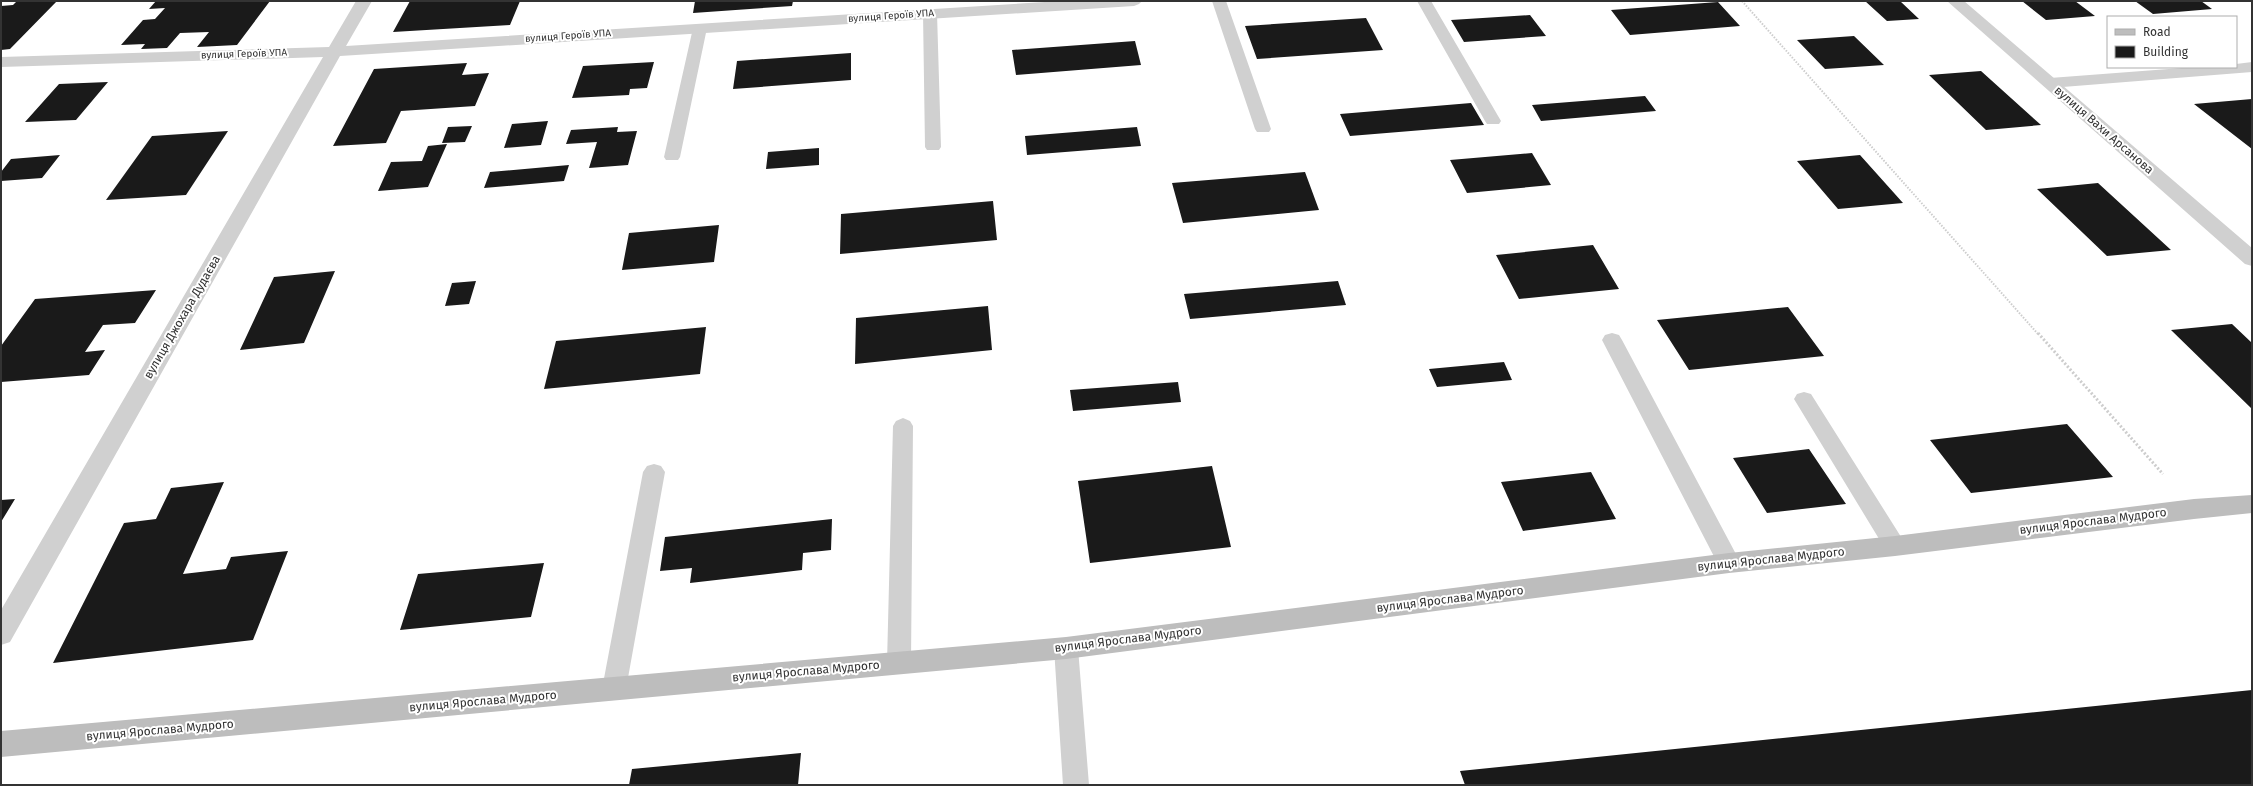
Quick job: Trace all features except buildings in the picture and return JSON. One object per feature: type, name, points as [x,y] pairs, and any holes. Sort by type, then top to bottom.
[{"type":"street","name":"вулиця Джохара Дудаєва","points":[[1,634],[364,1]]},
{"type":"street","name":"вулиця Героїв УПА","points":[[1,62],[334,52],[1134,1]]},
{"type":"street","name":"вулиця Вахи Арсанова","points":[[1955,1],[2252,259]]},
{"type":"street","name":"вулиця Ярослава Мудрого","points":[[1,744],[1066,648],[1729,563],[1895,546],[2194,508],[2252,504]]},
{"type":"lane","points":[[1219,1],[1263,129]]},
{"type":"lane","points":[[1424,1],[1493,121]]},
{"type":"lane","points":[[930,14],[933,147]]},
{"type":"lane","points":[[672,157],[700,28]]},
{"type":"lane","points":[[2050,83],[2252,67]]},
{"type":"lane","points":[[1612,340],[1729,563]]},
{"type":"lane","points":[[1804,399],[1895,546]]},
{"type":"lane","points":[[899,663],[903,426]]},
{"type":"lane","points":[[614,689],[654,472]]},
{"type":"lane","points":[[1066,648],[1076,785]]},
{"type":"path","points":[[1742,1],[2194,508]]}]
